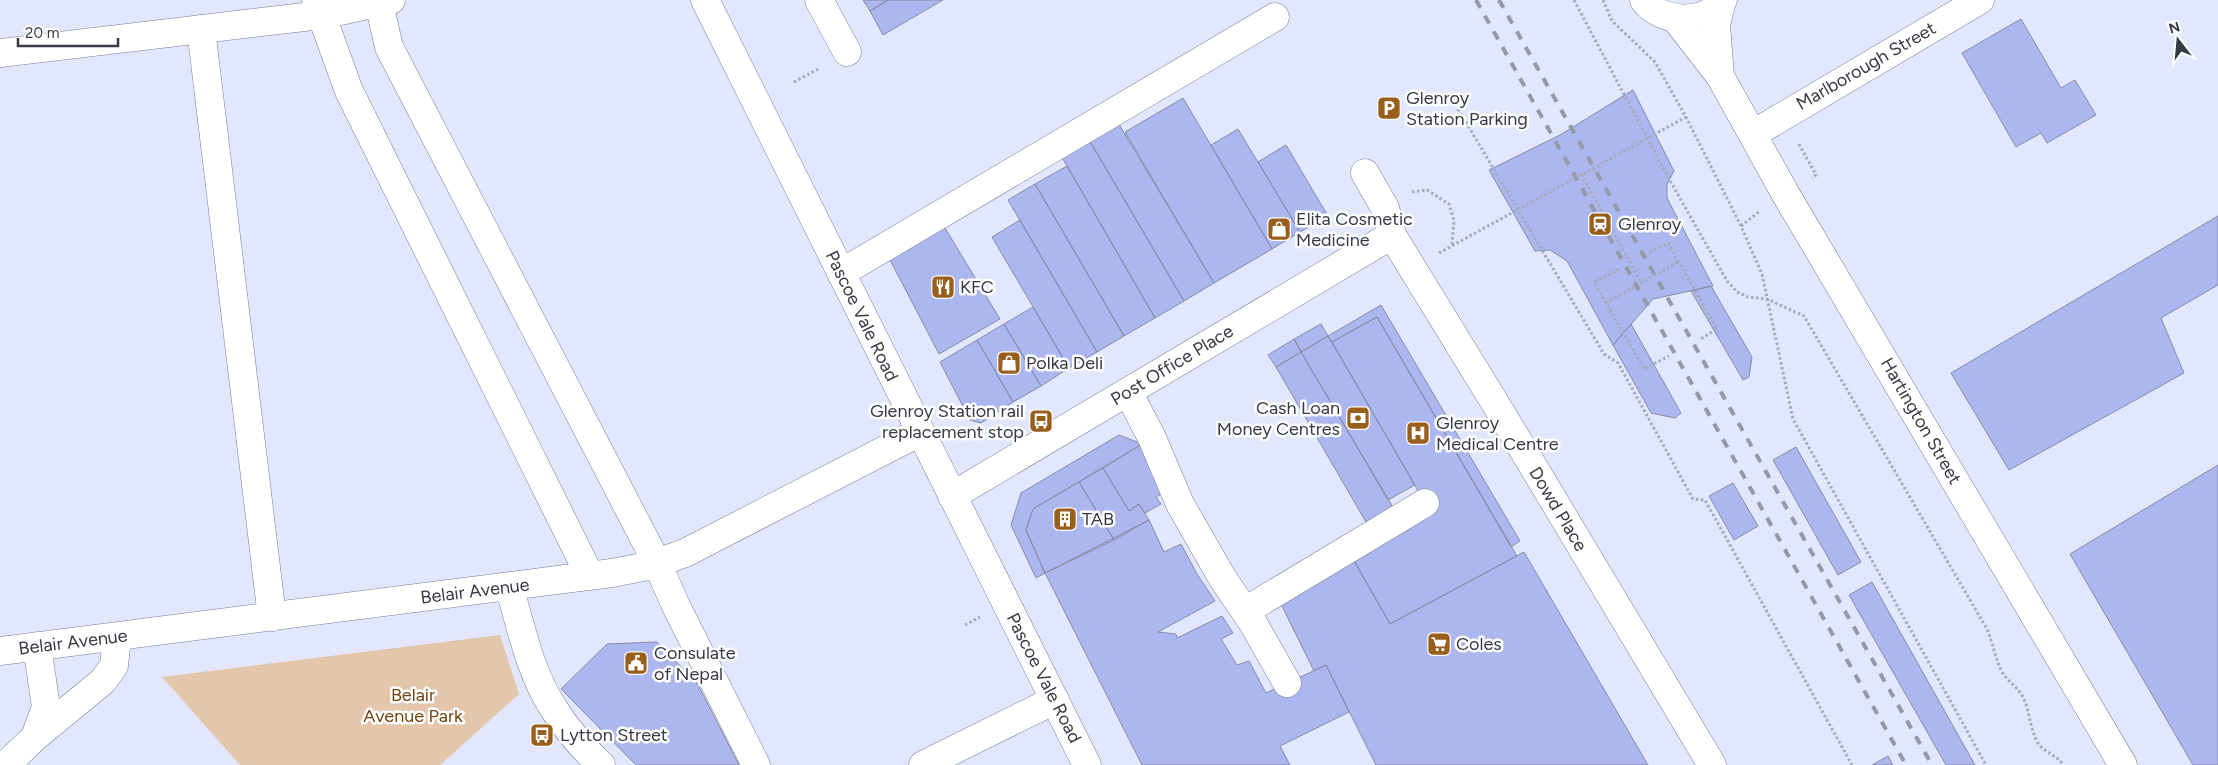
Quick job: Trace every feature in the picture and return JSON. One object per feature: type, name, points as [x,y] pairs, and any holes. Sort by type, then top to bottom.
[{"type":"street","name":"Pascoe Vale Road","points":[[705,0],[1087,765]]},
{"type":"street","points":[[819,0],[847,52]]},
{"type":"street","points":[[1644,0],[1660,13],[1675,18],[1692,18],[1707,14],[1722,2]]},
{"type":"street","name":"Marlborough Street","points":[[1753,134],[1980,0]]},
{"type":"street","points":[[0,54],[201,30],[319,8],[385,2],[389,47],[656,563],[756,765]]},
{"type":"street","name":"Hartington Street","points":[[1720,76],[1716,26],[1722,2]]},
{"type":"street","points":[[319,8],[349,91],[590,576]]},
{"type":"street","points":[[841,274],[1275,17]]},
{"type":"street","name":"Hartington Street","points":[[1675,18],[1720,76],[1785,193],[2123,765]]},
{"type":"street","points":[[201,30],[272,617]]},
{"type":"street","name":"Dowd Place","points":[[1365,173],[1385,208],[1392,235],[1413,271],[1712,765]]},
{"type":"street","name":"Post Office Place","points":[[952,496],[1392,235]]},
{"type":"street","points":[[1128,392],[1152,438],[1180,504],[1287,683]]},
{"type":"street","name":"Belair Avenue","points":[[0,651],[590,576],[656,563],[685,553],[920,432]]},
{"type":"street","points":[[1245,611],[1425,503]]},
{"type":"street","points":[[509,586],[534,668],[553,708],[582,746],[601,765]]},
{"type":"street","points":[[6,765],[35,737],[103,681],[114,666],[117,637]]},
{"type":"street","points":[[35,737],[46,707],[37,646]]},
{"type":"street","points":[[924,765],[1055,700]]},
{"type":"path","points":[[1574,0],[1647,138],[1727,281],[1737,292],[1748,298],[1767,299],[1804,316],[1987,629],[2000,668],[2004,675],[2016,686],[2024,700],[2032,732],[2041,748],[2060,759],[2063,765]]},
{"type":"path","points":[[1603,0],[1612,21],[1655,62],[1686,117],[1741,226],[1762,274],[1793,418],[1986,765]]},
{"type":"path","points":[[1458,109],[1604,354],[1618,363],[1693,499],[1705,500],[1852,765]]},
{"type":"path","points":[[1413,271],[1452,245],[1686,117]]},
{"type":"path","points":[[1582,174],[1641,282]]},
{"type":"path","points":[[1379,197],[1427,190],[1449,204],[1454,221],[1452,245]]},
{"type":"path","points":[[1650,252],[1668,243],[1717,329],[1699,340]]},
{"type":"path","points":[[1606,303],[1678,262]]},
{"type":"path","points":[[1619,268],[1594,282],[1644,369],[1669,356]]},
{"type":"green space","name":"Belair Avenue Park","points":[[500,635],[519,694],[440,765],[240,765],[162,677]]},
{"type":"building","points":[[863,0],[888,0],[870,11]]},
{"type":"building","points":[[888,0],[943,0],[883,35],[870,11]]},
{"type":"building","points":[[2021,19],[2061,88],[2075,80],[2096,115],[2047,143],[2041,133],[2016,147],[1962,53]]},
{"type":"building","name":"Glenroy","points":[[1633,90],[1674,171],[1667,184],[1667,198],[1713,286],[1653,299],[1613,345],[1567,261],[1550,250],[1535,251],[1489,170],[1560,135]]},
{"type":"building","points":[[1183,98],[1272,249],[1214,283],[1125,132]]},
{"type":"building","points":[[1117,121],[1214,283],[1184,301],[1088,138]]},
{"type":"building","points":[[1238,129],[1300,232],[1272,249],[1211,145]]},
{"type":"building","points":[[1088,138],[1184,301],[1155,318],[1060,154]]},
{"type":"building","points":[[1286,145],[1328,216],[1300,232],[1258,162]]},
{"type":"building","points":[[1067,166],[1155,318],[1124,336],[1035,184]]},
{"type":"building","points":[[1035,184],[1124,336],[1097,352],[1008,200]]},
{"type":"building","points":[[2218,216],[2218,285],[2161,318],[2184,373],[2009,470],[1951,373]]},
{"type":"building","points":[[1020,220],[1097,352],[1069,368],[992,237]]},
{"type":"building","name":"KFC","points":[[942,223],[1000,319],[939,354],[888,256]]},
{"type":"building","points":[[1711,286],[1752,357],[1749,377],[1743,380],[1691,291]]},
{"type":"building","points":[[1381,305],[1520,541],[1511,547],[1377,317],[1332,342],[1328,336]]},
{"type":"building","points":[[1033,307],[1069,368],[1041,386],[1004,324]]},
{"type":"building","points":[[1377,317],[1517,556],[1390,624],[1352,557],[1425,503],[1332,342]]},
{"type":"building","name":"Polka Deli","points":[[1004,324],[1041,386],[1013,402],[977,340]]},
{"type":"building","points":[[1321,324],[1328,336],[1301,352],[1294,339]]},
{"type":"building","points":[[1631,324],[1681,413],[1675,418],[1651,413],[1613,345]]},
{"type":"building","name":"Cash Loan Money Centres","points":[[1328,336],[1415,485],[1388,500],[1301,352]]},
{"type":"building","points":[[1294,339],[1301,352],[1276,367],[1268,355]]},
{"type":"building","points":[[977,340],[1013,402],[981,423],[970,420],[940,362]]},
{"type":"building","points":[[1301,352],[1393,507],[1366,522],[1276,367]]},
{"type":"building","points":[[1119,435],[1142,444],[1033,509],[1026,530],[1045,573],[1036,578],[1011,525],[1021,493]]},
{"type":"building","points":[[1142,444],[1163,493],[1156,497],[1161,504],[1145,513],[1139,504],[1129,511],[1103,468]]},
{"type":"building","points":[[1796,447],[1861,562],[1838,575],[1773,460]]},
{"type":"building","points":[[2218,465],[2218,765],[2193,765],[2070,554]]},
{"type":"building","points":[[1103,468],[1129,511],[1139,504],[1149,520],[1114,540],[1079,482]]},
{"type":"building","name":"TAB","points":[[1079,482],[1114,540],[1045,573],[1026,530],[1033,509]]},
{"type":"building","points":[[1733,483],[1758,526],[1734,540],[1709,496]]},
{"type":"building","points":[[1149,520],[1164,552],[1181,544],[1197,574],[1215,601],[1158,632],[1176,634],[1177,638],[1222,616],[1233,633],[1221,639],[1237,665],[1249,661],[1266,693],[1326,665],[1349,712],[1280,746],[1290,765],[1142,765],[1045,573]]},
{"type":"building","name":"Coles","points":[[1524,552],[1648,765],[1376,765],[1326,665],[1314,671],[1279,600],[1352,557],[1390,624]]},
{"type":"building","points":[[1872,582],[1975,765],[1946,765],[1849,595]]},
{"type":"building","points":[[657,642],[697,683],[739,765],[636,765],[561,689],[607,644]]},
{"type":"building","points":[[1888,756],[1893,765],[1872,765]]},
{"type":"railway","points":[[1476,0],[1906,765]]},
{"type":"railway","points":[[1499,0],[1932,765]]},
{"type":"place","name":"Glenroy Station Parking","points":[[1389,108]]},
{"type":"place","name":"Glenroy","points":[[1600,224]]},
{"type":"place","name":"Elita Cosmetic Medicine","points":[[1279,229]]},
{"type":"place","name":"KFC","points":[[943,287]]},
{"type":"place","name":"Polka Deli","points":[[1009,363]]},
{"type":"place","name":"Cash Loan Money Centres","points":[[1358,418]]},
{"type":"place","name":"Glenroy Station rail replacement stop","points":[[1041,421]]},
{"type":"place","name":"Glenroy Medical Centre","points":[[1418,433]]},
{"type":"place","name":"TAB","points":[[1065,519]]},
{"type":"place","name":"Coles","points":[[1439,644]]},
{"type":"place","name":"Consulate of Nepal","points":[[636,663]]},
{"type":"place","name":"Lytton Street","points":[[542,735]]}]
